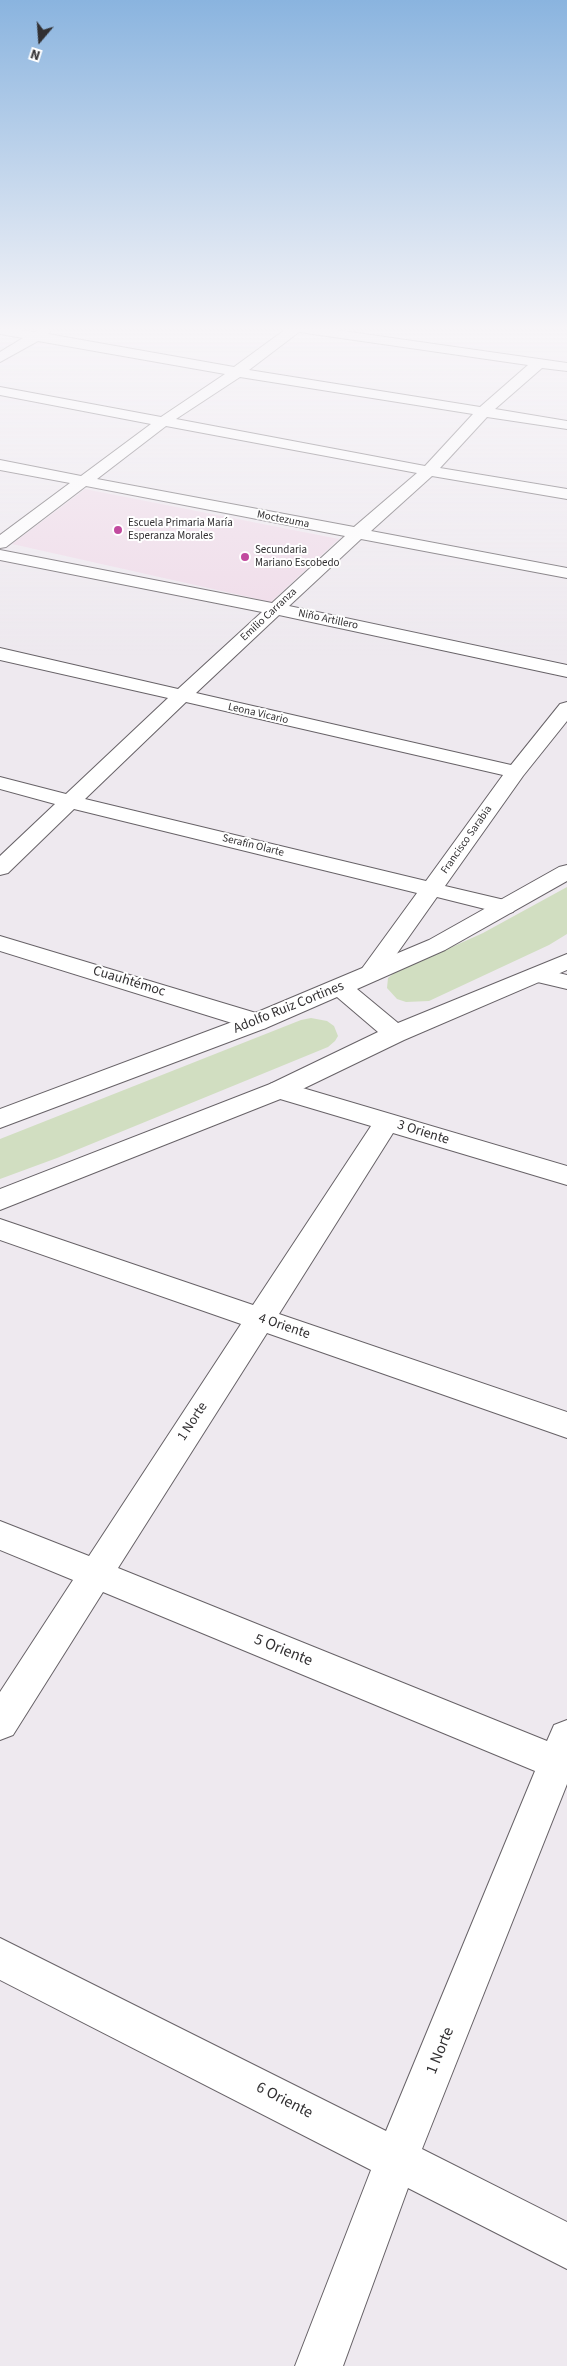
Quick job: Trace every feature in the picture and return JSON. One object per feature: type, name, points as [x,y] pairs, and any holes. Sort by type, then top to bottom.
[{"type":"street","points":[[0,543],[142,437]]},
{"type":"street","points":[[251,437],[430,471],[567,494]]},
{"type":"street","name":"Emilio Carranza","points":[[0,868],[68,801],[180,697],[357,534],[430,471],[460,437]]},
{"type":"street","name":"Moctezuma","points":[[0,465],[357,534],[567,572]]},
{"type":"street","name":"Niño Artillero","points":[[0,555],[276,609],[567,671]]},
{"type":"street","name":"Leona Vicario","points":[[0,654],[180,697],[516,772]]},
{"type":"street","name":"Francisco Sarabia","points":[[370,974],[516,772],[567,708]]},
{"type":"street","name":"Serafín Olarte","points":[[0,782],[68,801],[505,907]]},
{"type":"street","name":"Adolfo Ruiz Cortines","points":[[0,1119],[257,1022],[437,945],[567,872]]},
{"type":"street","name":"Cuauhtémoc","points":[[0,943],[257,1022]]},
{"type":"street","points":[[0,1200],[279,1090],[395,1034],[567,961]]},
{"type":"street","points":[[538,974],[567,982]]},
{"type":"street","points":[[340,987],[395,1034]]},
{"type":"street","name":"3 Oriente","points":[[279,1090],[567,1176]]},
{"type":"street","name":"1 Norte","points":[[0,1723],[387,1122]]},
{"type":"street","name":"4 Oriente","points":[[0,1229],[567,1425]]},
{"type":"street","name":"5 Oriente","points":[[0,1535],[564,1756]]},
{"type":"street","name":"1 Norte","points":[[320,2366],[397,2158],[564,1756]]},
{"type":"street","name":"6 Oriente","points":[[0,1958],[567,2246]]},
{"type":"shaded area","points":[[85,489],[339,539],[271,602],[12,544]]},
{"type":"green space","points":[[567,887],[567,934],[549,945],[429,1001],[406,1002],[397,999],[387,988],[388,978],[394,973],[483,933]]},
{"type":"green space","points":[[311,1018],[327,1021],[334,1026],[338,1036],[328,1047],[57,1158],[0,1179],[0,1139],[301,1020]]},
{"type":"place","name":"Escuela Primaria María Esperanza Morales","points":[[118,530]]},
{"type":"place","name":"Secundaria Mariano Escobedo","points":[[245,557]]}]
